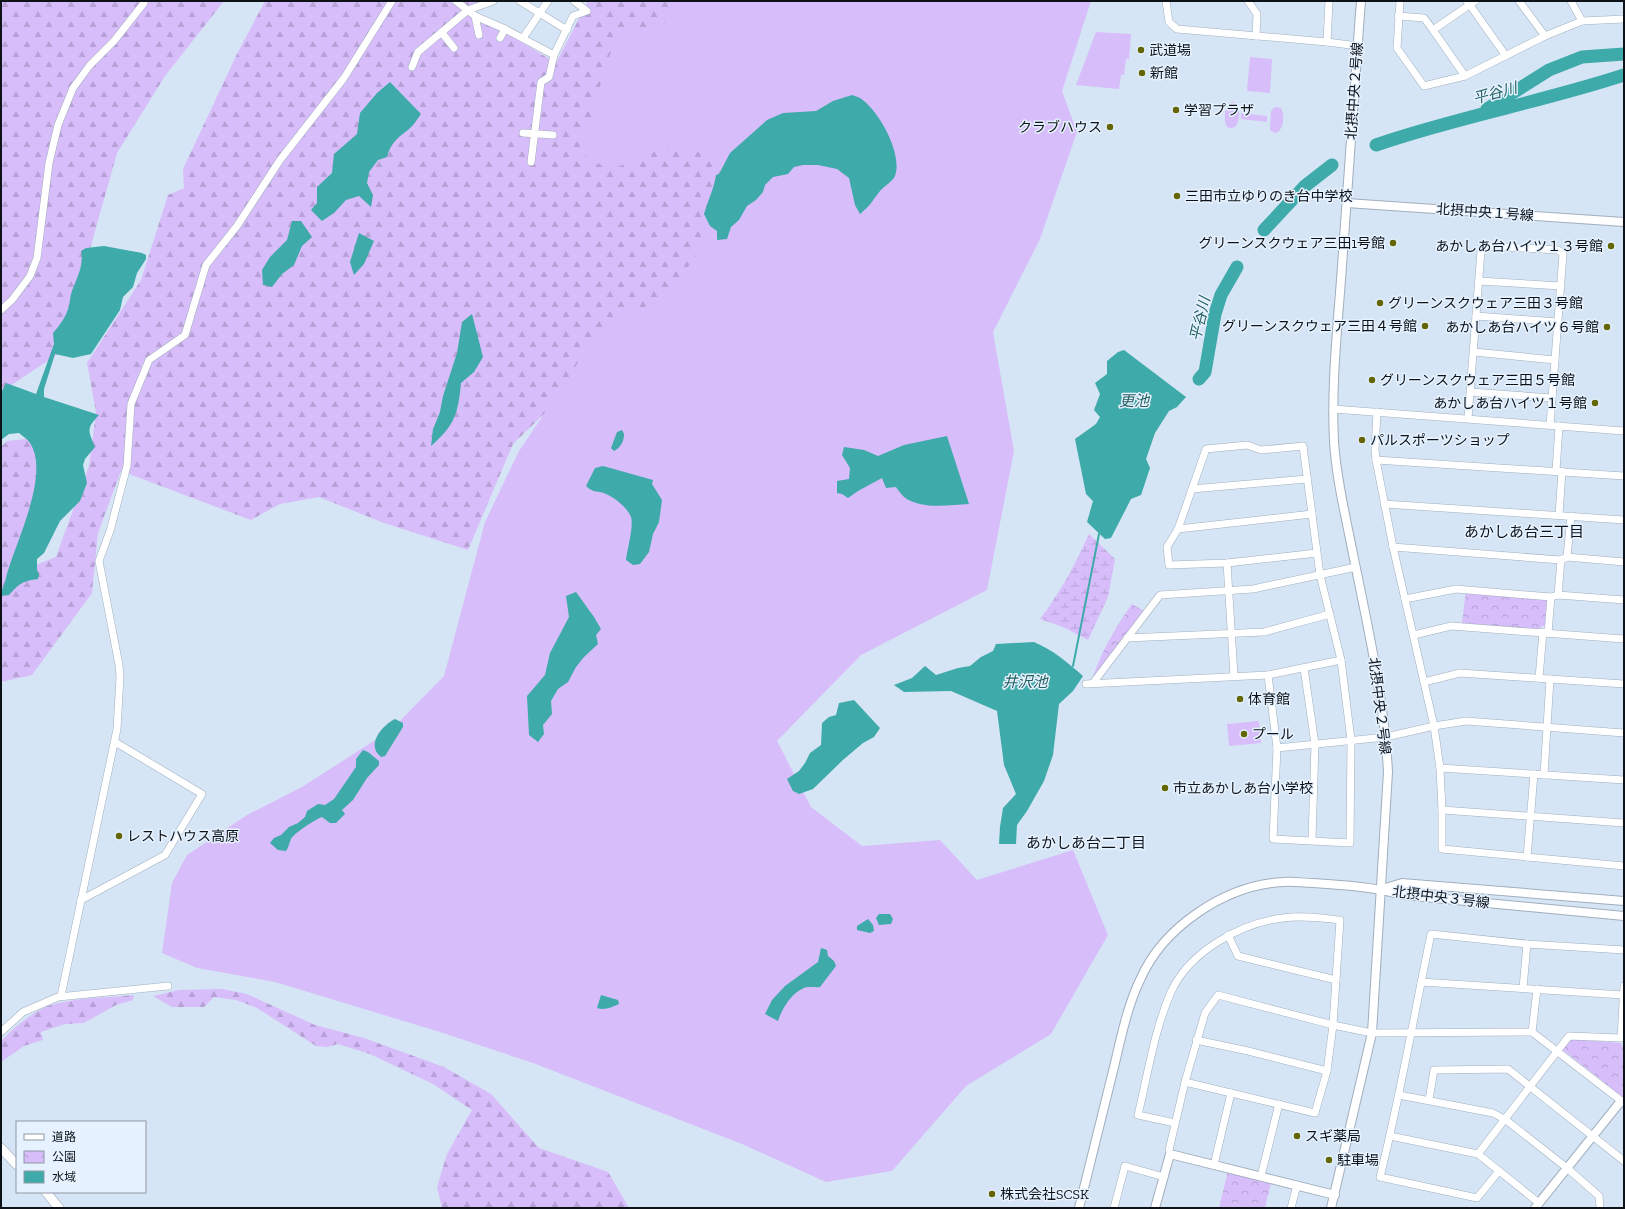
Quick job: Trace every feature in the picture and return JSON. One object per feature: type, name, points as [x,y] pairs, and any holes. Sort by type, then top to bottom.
[{"type":"main road","points":[[1,1148],[16,1164]]},
{"type":"main road","points":[[47,1193],[59,1208]]},
{"type":"street","points":[[61,996],[117,729],[119,671],[99,561],[110,531],[126,466],[131,404],[149,360],[185,335],[206,265],[236,226],[280,160],[344,78],[392,1]]},
{"type":"street","points":[[412,67],[418,52],[468,10],[493,1]]},
{"type":"street","points":[[520,1],[567,30]]},
{"type":"street","points":[[523,38],[548,1]]},
{"type":"street","points":[[531,162],[541,82],[549,77],[554,55],[573,16],[587,11],[574,1]]},
{"type":"street","points":[[1166,1],[1169,22],[1176,29],[1358,46]]},
{"type":"street","points":[[1248,1],[1257,14],[1256,36]]},
{"type":"street","points":[[1327,42],[1329,1]]},
{"type":"street","name":"北摂中央２号線","points":[[1331,1208],[1372,1033],[1388,772],[1386,737],[1372,645],[1340,485],[1334,443],[1334,409],[1361,1]]},
{"type":"street","points":[[1400,1],[1397,48],[1424,86],[1465,76],[1545,36],[1582,21],[1624,19]]},
{"type":"street","points":[[1519,1],[1545,36]]},
{"type":"street","points":[[1571,1],[1582,21]]},
{"type":"street","points":[[459,2],[475,16],[505,29],[554,55]]},
{"type":"street","points":[[1433,30],[1470,2],[1506,56]]},
{"type":"street","points":[[1,310],[12,300],[30,276],[36,258],[50,162],[58,125],[73,88],[90,65],[114,41],[144,4]]},
{"type":"street","points":[[475,16],[479,35]]},
{"type":"street","points":[[1398,16],[1424,18],[1465,76]]},
{"type":"street","points":[[500,38],[505,29]]},
{"type":"street","points":[[442,33],[454,48]]},
{"type":"street","points":[[523,132],[553,135]]},
{"type":"street","name":"北摂中央１号線","points":[[1347,202],[1624,222]]},
{"type":"street","points":[[1468,418],[1481,251],[1488,246],[1558,250],[1563,254],[1550,425]]},
{"type":"street","points":[[1479,281],[1561,286]]},
{"type":"street","points":[[1476,316],[1558,322]]},
{"type":"street","points":[[1474,352],[1555,360]]},
{"type":"street","points":[[1471,392],[1552,398]]},
{"type":"street","points":[[1334,409],[1624,431]]},
{"type":"street","points":[[1377,412],[1375,449],[1376,460],[1393,547],[1434,726],[1440,768],[1442,849],[1624,866]]},
{"type":"street","points":[[1558,515],[1559,426]]},
{"type":"street","points":[[1268,675],[1277,748],[1273,840],[1312,840],[1350,843],[1351,740],[1340,660],[1320,575],[1303,446],[1261,450],[1247,446],[1206,449],[1178,529],[1167,547],[1169,565],[1227,563],[1317,553]]},
{"type":"street","points":[[1376,460],[1624,476]]},
{"type":"street","points":[[1192,489],[1307,479]]},
{"type":"street","points":[[1384,504],[1624,520]]},
{"type":"street","points":[[1178,529],[1312,514]]},
{"type":"street","points":[[1539,678],[1546,632],[1564,558],[1571,516]]},
{"type":"street","points":[[1393,547],[1624,562]]},
{"type":"street","points":[[1227,563],[1234,676]]},
{"type":"street","points":[[1340,660],[1268,675],[1089,683],[1127,638],[1160,595],[1253,589],[1356,567]]},
{"type":"street","points":[[1406,599],[1456,589],[1624,600]]},
{"type":"street","points":[[1127,638],[1264,632],[1330,614]]},
{"type":"street","points":[[1414,635],[1452,626],[1624,639]]},
{"type":"street","points":[[1304,668],[1315,744],[1312,840]]},
{"type":"street","points":[[1424,682],[1460,673],[1624,684]]},
{"type":"street","points":[[1544,775],[1550,679]]},
{"type":"street","points":[[1277,748],[1386,737],[1434,726],[1466,721],[1624,733]]},
{"type":"street","points":[[81,900],[164,855],[202,794],[114,742]]},
{"type":"street","points":[[1440,768],[1624,780]]},
{"type":"street","points":[[1527,857],[1534,774]]},
{"type":"street","points":[[1442,810],[1624,823]]},
{"type":"street","points":[[1080,1208],[1133,995],[1140,978],[1160,947],[1170,936],[1202,910],[1220,899],[1262,885],[1283,882],[1346,885],[1381,889]]},
{"type":"street","name":"北摂中央３号線","points":[[1381,889],[1402,883],[1624,901]]},
{"type":"street","name":"北摂中央３号線","points":[[1381,889],[1403,895],[1624,916]]},
{"type":"street","points":[[1175,1123],[1138,1115],[1160,1023],[1172,991],[1187,969],[1200,955],[1228,935],[1255,924],[1283,918],[1340,920],[1333,1025],[1327,1071],[1315,1113],[1185,1082]]},
{"type":"street","points":[[1499,1171],[1476,1198],[1380,1177],[1400,1095],[1410,1034],[1431,934],[1527,944],[1624,950]]},
{"type":"street","points":[[1228,935],[1238,956],[1336,980]]},
{"type":"street","points":[[1523,988],[1527,944]]},
{"type":"street","points":[[1421,982],[1623,995]]},
{"type":"street","points":[[1,1032],[23,1012],[61,996],[168,986]]},
{"type":"street","points":[[1478,1154],[1506,1120],[1569,1036],[1621,1038],[1624,986]]},
{"type":"street","points":[[1532,1032],[1537,989]]},
{"type":"street","points":[[1156,1208],[1170,1154],[1169,1150],[1175,1123],[1196,1040],[1205,1013],[1218,995],[1333,1025],[1372,1033],[1410,1034],[1532,1032],[1623,1102],[1593,1135],[1537,1205],[1478,1154],[1390,1136]]},
{"type":"street","points":[[1196,1040],[1248,1051],[1327,1071]]},
{"type":"street","points":[[1429,1100],[1434,1070],[1508,1069],[1624,1161]]},
{"type":"street","points":[[1214,1165],[1231,1093]]},
{"type":"street","points":[[1400,1095],[1493,1113],[1506,1120],[1567,1168],[1599,1196],[1600,1208]]},
{"type":"street","points":[[1261,1176],[1278,1104]]},
{"type":"street","points":[[1170,1154],[1335,1195]]},
{"type":"street","points":[[1114,1208],[1125,1166],[1164,1177]]},
{"type":"street","points":[[1291,1208],[1297,1185]]},
{"type":"green space","points":[[1,1],[224,1],[165,76],[117,153],[61,352],[1,392]]},
{"type":"green space","points":[[265,1],[487,1],[472,12],[556,63],[588,1],[687,1],[662,25],[623,30],[610,54],[580,153],[610,170],[671,145],[726,160],[695,258],[660,301],[605,322],[544,414],[513,444],[468,550],[384,523],[319,497],[280,504],[251,520],[121,471],[98,533],[92,593],[32,675],[1,682],[1,447],[7,441],[33,438],[49,481],[15,573],[56,557],[89,466],[96,412],[87,363],[141,280],[168,195],[184,188],[183,169],[236,56]]},
{"type":"green space","points":[[613,1],[1091,1],[1062,91],[1077,132],[1040,239],[993,332],[1014,451],[987,590],[861,655],[777,741],[811,807],[862,846],[940,840],[977,880],[1073,850],[1108,935],[1051,1034],[966,1086],[892,1171],[826,1182],[742,1144],[533,1063],[440,1032],[275,982],[197,968],[162,953],[172,883],[187,855],[247,815],[302,787],[391,730],[444,676],[485,522],[519,451],[544,414],[551,185]]},
{"type":"green space","points":[[1096,32],[1131,34],[1129,59],[1126,59],[1124,75],[1121,75],[1119,89],[1076,85]]},
{"type":"green space","points":[[1250,57],[1272,59],[1270,93],[1247,91]]},
{"type":"green space","points":[[1233,102],[1237,104],[1239,116],[1235,127],[1231,128],[1227,127],[1225,113],[1230,103]]},
{"type":"green space","points":[[1275,107],[1281,108],[1283,122],[1278,132],[1275,133],[1270,130],[1271,111]]},
{"type":"green space","points":[[1241,113],[1267,116],[1267,122],[1241,119]]},
{"type":"green space","points":[[1089,534],[1115,559],[1108,597],[1088,640],[1063,627],[1040,619],[1067,578]]},
{"type":"green space","points":[[1466,590],[1542,596],[1547,601],[1545,625],[1538,629],[1462,623]]},
{"type":"green space","points":[[1132,604],[1144,611],[1092,679],[1109,640]]},
{"type":"green space","name":"プール","points":[[1259,721],[1261,743],[1229,746],[1227,724]]},
{"type":"green space","points":[[222,989],[247,994],[315,1025],[364,1038],[444,1067],[491,1094],[539,1148],[608,1172],[629,1208],[442,1208],[437,1187],[447,1154],[472,1110],[433,1084],[370,1054],[338,1044],[327,1047],[316,1046],[257,1008],[236,1000],[214,997],[204,1007],[172,1007],[153,996],[179,990]]},
{"type":"green space","points":[[134,995],[133,1000],[116,1005],[84,1023],[65,1024],[41,1032],[43,1040],[24,1046],[1,1062],[1,1041],[23,1021],[42,1009],[58,1003],[69,1001]]},
{"type":"green space","points":[[1570,1039],[1621,1043],[1624,1050],[1624,1098],[1563,1050]]},
{"type":"green space","points":[[1228,1171],[1271,1182],[1265,1208],[1219,1208]]},
{"type":"water","points":[[390,82],[421,114],[414,124],[393,144],[387,157],[378,160],[369,172],[367,183],[373,195],[371,207],[359,196],[346,200],[334,213],[322,221],[311,210],[317,203],[317,187],[332,173],[334,154],[357,134],[360,113],[377,93]]},
{"type":"water","points":[[852,95],[860,98],[875,112],[888,133],[896,156],[897,167],[895,176],[880,191],[867,208],[860,214],[855,205],[849,178],[837,169],[818,165],[803,165],[794,167],[788,174],[773,177],[765,185],[763,192],[756,200],[747,206],[739,220],[731,227],[727,239],[717,240],[717,231],[710,226],[704,214],[716,175],[719,174],[730,153],[767,120],[783,113],[816,111],[833,101]]},
{"type":"water","points":[[292,221],[301,221],[312,237],[302,246],[294,265],[282,274],[272,287],[263,285],[262,270],[270,257],[287,240]]},
{"type":"water","points":[[359,233],[374,241],[364,264],[354,275],[350,262]]},
{"type":"water","points":[[104,246],[142,253],[146,255],[146,259],[137,273],[133,287],[123,297],[120,310],[91,354],[73,358],[55,354],[44,389],[44,397],[99,415],[90,427],[91,437],[95,447],[85,459],[83,465],[87,483],[80,501],[60,521],[44,553],[37,559],[37,570],[39,574],[38,579],[24,582],[9,595],[1,596],[10,564],[29,510],[34,491],[36,473],[35,457],[27,439],[19,433],[9,434],[1,440],[1,393],[6,383],[36,394],[54,344],[53,333],[62,321],[69,306],[71,293],[81,267],[81,251],[86,248]]},
{"type":"water","points":[[472,314],[483,357],[474,372],[461,383],[457,411],[454,418],[445,432],[431,446],[433,429],[440,412],[443,396],[457,353],[462,322]]},
{"type":"water","name":"更池","points":[[1124,350],[1186,397],[1177,407],[1169,411],[1155,433],[1146,459],[1150,468],[1141,495],[1131,499],[1111,538],[1105,539],[1087,522],[1093,501],[1086,494],[1075,439],[1096,424],[1100,417],[1094,410],[1100,394],[1095,383],[1107,374],[1107,361],[1118,352]]},
{"type":"water","points":[[622,430],[624,434],[623,441],[619,448],[614,451],[611,448],[617,432]]},
{"type":"water","points":[[947,436],[969,504],[935,506],[919,504],[904,497],[896,487],[886,488],[882,478],[848,498],[837,493],[837,481],[849,479],[850,468],[842,455],[844,447],[864,450],[878,456],[904,445]]},
{"type":"water","points":[[603,466],[653,480],[652,484],[662,500],[659,522],[653,534],[649,552],[640,564],[633,565],[626,560],[632,526],[629,513],[624,506],[613,498],[603,493],[591,490],[586,486],[595,468]]},
{"type":"water","points":[[576,592],[601,629],[596,635],[598,644],[576,667],[568,682],[558,689],[551,701],[552,714],[543,725],[544,734],[538,742],[529,735],[527,696],[545,675],[550,653],[569,617],[566,596]]},
{"type":"water","name":"井沢池","points":[[1034,642],[1054,653],[1083,676],[1073,691],[1059,704],[1053,755],[1044,781],[1027,811],[1017,825],[1016,844],[999,844],[1003,808],[1016,794],[1004,765],[997,711],[951,691],[904,692],[894,685],[912,678],[925,666],[936,675],[970,666],[981,657],[993,651],[996,644]]},
{"type":"water","points":[[854,700],[880,728],[874,737],[863,743],[844,759],[813,789],[799,794],[793,791],[787,779],[799,771],[810,753],[821,745],[822,723],[829,717],[836,715],[839,703]]},
{"type":"water","points":[[395,719],[403,723],[403,727],[385,756],[381,757],[377,752],[375,741],[381,730]]},
{"type":"water","points":[[363,750],[379,761],[379,765],[367,778],[353,800],[342,810],[345,814],[336,823],[330,823],[322,817],[315,820],[293,836],[286,851],[278,850],[270,843],[274,838],[281,835],[289,827],[298,823],[305,817],[307,811],[318,804],[325,805],[334,799],[356,767],[356,759]]},
{"type":"water","points":[[879,914],[890,914],[893,919],[891,924],[879,925],[876,918]]},
{"type":"water","points":[[868,919],[873,925],[874,931],[870,933],[857,930],[857,926]]},
{"type":"water","points":[[821,948],[827,950],[828,956],[834,961],[836,966],[820,987],[806,987],[799,990],[791,997],[782,1011],[778,1021],[765,1014],[772,1000],[785,986],[818,962]]},
{"type":"water","points":[[601,995],[618,1000],[619,1004],[605,1009],[597,1008]]},
{"type":"waterway","points":[[1487,109],[1549,70],[1582,57],[1624,54]]},
{"type":"waterway","name":"平谷川","points":[[1376,145],[1437,126],[1593,85],[1624,75]]},
{"type":"waterway","name":"平谷川","points":[[1264,230],[1305,186],[1332,165]]},
{"type":"waterway","name":"平谷川","points":[[1199,379],[1205,372],[1215,314],[1221,295],[1237,267]]},
{"type":"waterway","points":[[1073,666],[1099,534]]},
{"type":"place","name":"武道場","points":[[1141,50]]},
{"type":"place","name":"新館","points":[[1142,73]]},
{"type":"place","name":"学習プラザ","points":[[1176,110]]},
{"type":"place","name":"クラブハウス","points":[[1110,127]]},
{"type":"place","name":"三田市立ゆりのき台中学校","points":[[1177,196]]},
{"type":"place","name":"グリーンスクウェア三田1号館","points":[[1393,243]]},
{"type":"place","name":"あかしあ台ハイツ１３号館","points":[[1611,246]]},
{"type":"place","name":"グリーンスクウェア三田３号館","points":[[1380,303]]},
{"type":"place","name":"グリーンスクウェア三田４号館","points":[[1425,326]]},
{"type":"place","name":"あかしあ台ハイツ６号館","points":[[1607,327]]},
{"type":"place","name":"グリーンスクウェア三田５号館","points":[[1372,380]]},
{"type":"place","name":"あかしあ台ハイツ１号館","points":[[1595,403]]},
{"type":"place","name":"パルスポーツショップ","points":[[1362,440]]},
{"type":"place","name":"体育館","points":[[1240,699]]},
{"type":"place","name":"プール","points":[[1244,734]]},
{"type":"place","name":"市立あかしあ台小学校","points":[[1165,788]]},
{"type":"place","name":"レストハウス高原","points":[[119,836]]},
{"type":"place","name":"スギ薬局","points":[[1297,1136]]},
{"type":"place","name":"駐車場","points":[[1329,1160]]},
{"type":"place","name":"株式会社SCSK","points":[[992,1194]]},
{"type":"district","name":"あかしあ台三丁目","points":[[1524,532]]},
{"type":"district","name":"あかしあ台二丁目","points":[[1086,843]]}]
